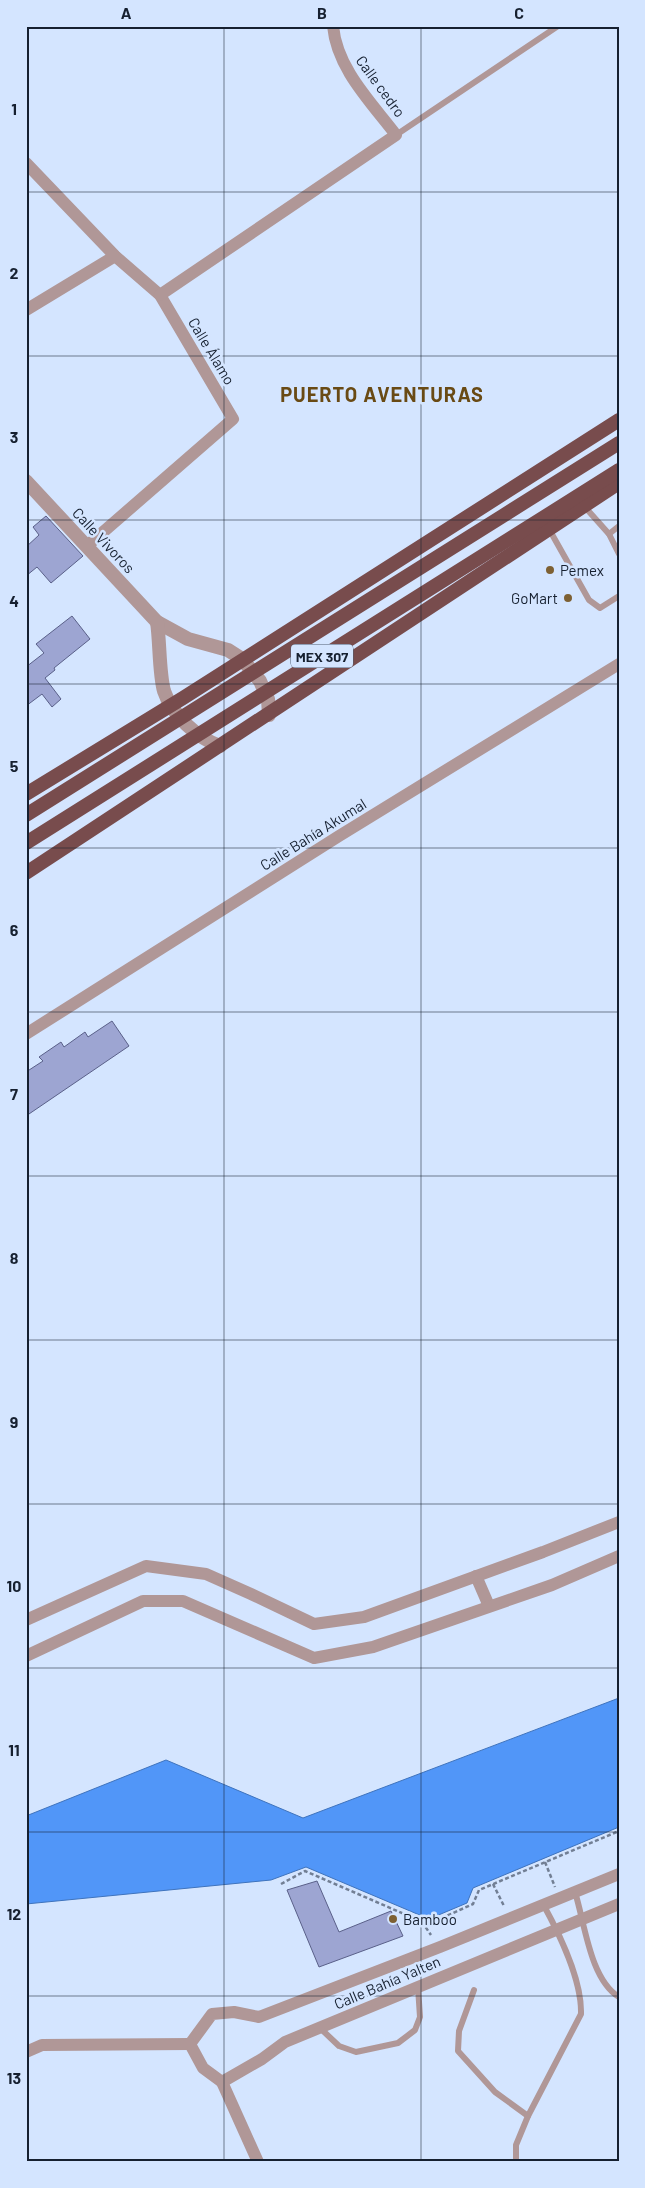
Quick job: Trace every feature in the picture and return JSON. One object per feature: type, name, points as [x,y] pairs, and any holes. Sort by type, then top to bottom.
[{"type":"highway","points":[[26,794],[172,704],[619,420]]},
{"type":"highway","name":"MEX 307","points":[[26,815],[619,443]]},
{"type":"highway","name":"MEX 307","points":[[26,843],[619,470]]},
{"type":"highway","points":[[26,873],[269,715],[619,483]]},
{"type":"street","name":"Calle cedro","points":[[333,26],[335,42],[345,67],[396,135]]},
{"type":"street","points":[[160,295],[396,135]]},
{"type":"street","name":"Calle Álamo","points":[[26,163],[115,256],[160,295],[233,419],[88,546]]},
{"type":"street","points":[[26,310],[115,256]]},
{"type":"street","name":"Calle Vivoros","points":[[26,481],[157,622]]},
{"type":"street","points":[[157,622],[188,638],[228,650],[242,659],[260,680],[268,699],[269,715]]},
{"type":"street","points":[[157,622],[165,693],[187,726],[205,741],[220,746]]},
{"type":"street","name":"Calle Bahía Akumal","points":[[26,1034],[356,826],[619,664]]},
{"type":"street","points":[[26,1620],[146,1566],[206,1574],[314,1624],[364,1617],[619,1522]]},
{"type":"street","points":[[26,1656],[143,1600],[183,1600],[314,1658],[373,1647],[552,1584],[619,1556]]},
{"type":"street","points":[[476,1576],[489,1606]]},
{"type":"street","name":"Calle Bahía Yalten","points":[[190,2044],[212,2014],[234,2012],[259,2018],[619,1874]]},
{"type":"street","name":"Calle Bahía Yalten","points":[[222,2082],[262,2060],[285,2042],[619,1904]]},
{"type":"street","points":[[26,2052],[42,2045],[190,2044],[203,2068],[222,2082],[258,2162]]},
{"type":"lane","points":[[396,135],[558,26]]},
{"type":"lane","points":[[584,506],[609,534],[619,554]]},
{"type":"lane","points":[[609,534],[619,526]]},
{"type":"lane","points":[[550,529],[589,600],[600,608],[619,596]]},
{"type":"lane","points":[[574,1891],[584,1919],[594,1967],[610,1992],[619,1998]]},
{"type":"lane","points":[[516,2162],[516,2145],[528,2116],[581,2014],[582,1999],[558,1930],[543,1904]]},
{"type":"lane","points":[[320,2028],[340,2046],[356,2052],[398,2044],[416,2030],[420,2017],[418,1987]]},
{"type":"lane","points":[[474,1990],[459,2031],[458,2051],[495,2092],[528,2116]]},
{"type":"path","points":[[281,1884],[304,1871],[418,1920],[431,1923],[473,1904],[479,1890],[619,1831]]},
{"type":"path","points":[[545,1862],[560,1897]]},
{"type":"path","points":[[493,1884],[509,1919]]},
{"type":"path","points":[[418,1920],[424,1924],[440,1947]]},
{"type":"water","points":[[619,1698],[619,1827],[473,1888],[467,1903],[429,1919],[306,1867],[271,1880],[26,1904],[26,1816],[166,1760],[303,1818]]},
{"type":"building","points":[[46,516],[83,556],[51,583],[37,567],[26,576],[26,547],[39,535],[33,527]]},
{"type":"building","points":[[72,616],[90,639],[54,668],[55,670],[45,678],[61,699],[52,707],[42,694],[26,706],[26,667],[44,653],[36,644]]},
{"type":"building","points":[[112,1021],[129,1046],[26,1116],[26,1072],[43,1061],[39,1057],[61,1042],[64,1047],[85,1032],[88,1037]]},
{"type":"building","points":[[317,1881],[339,1932],[391,1911],[403,1936],[319,1967],[287,1890]]},
{"type":"place","name":"Pemex","points":[[550,570]]},
{"type":"place","name":"GoMart","points":[[568,598]]},
{"type":"place","name":"Bamboo","points":[[393,1919]]},
{"type":"district","name":"PUERTO AVENTURAS","points":[[382,394]]}]
